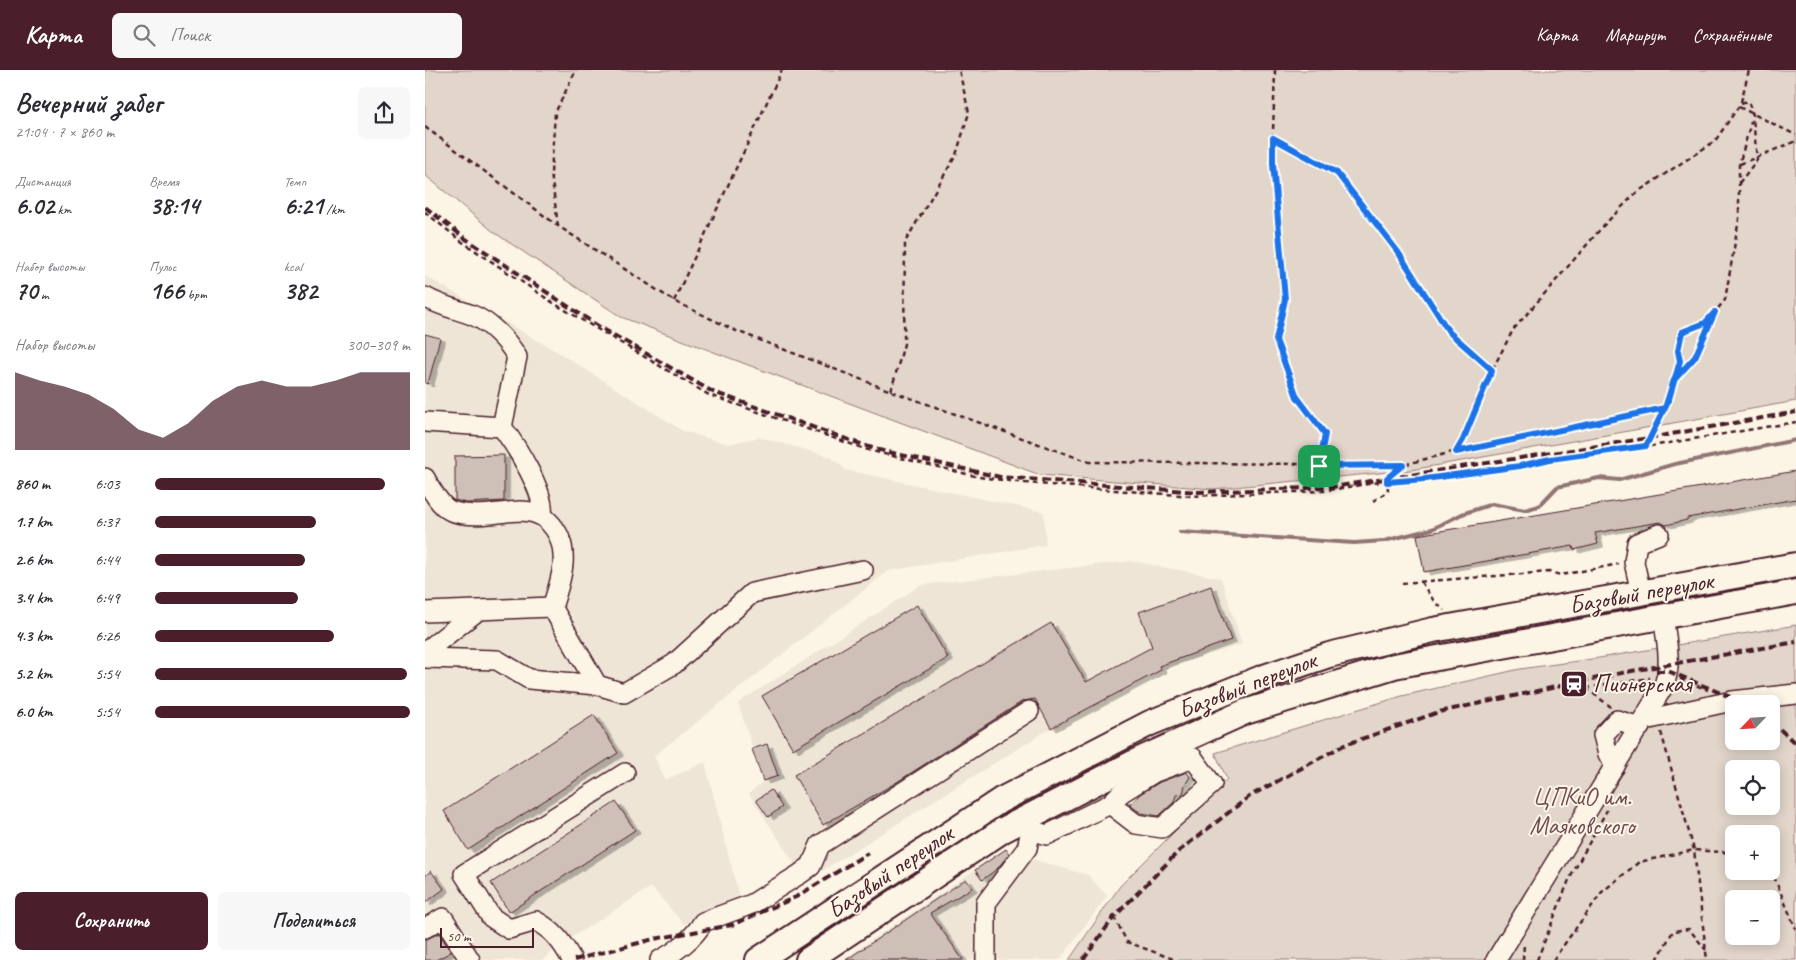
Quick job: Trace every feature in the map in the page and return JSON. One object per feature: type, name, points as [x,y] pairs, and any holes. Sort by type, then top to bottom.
[{"type":"main road","name":"Базовый переулок","points":[[758,960],[975,815],[1150,723],[1195,703],[1311,661],[1380,641],[1796,565]]},
{"type":"main road","name":"Базовый переулок","points":[[808,960],[982,843],[1028,824],[1189,736],[1245,712],[1327,685],[1394,666],[1796,592]]},
{"type":"street","points":[[425,297],[435,303],[475,316],[509,342],[517,357],[502,427],[521,453],[544,505],[542,515]]},
{"type":"street","points":[[425,422],[502,427]]},
{"type":"street","points":[[427,487],[450,510],[487,516],[522,511],[542,515],[556,528],[563,544],[562,579],[552,607],[597,685]]},
{"type":"street","points":[[1641,593],[1634,562],[1637,543],[1659,534]]},
{"type":"street","points":[[425,658],[497,660],[529,679],[597,685],[624,693],[665,669],[752,593],[863,570]]},
{"type":"street","points":[[425,612],[476,612],[552,607]]},
{"type":"street","points":[[425,652],[476,612]]},
{"type":"street","points":[[1496,960],[1615,766],[1647,722],[1668,676],[1669,663],[1663,616]]},
{"type":"street","points":[[1615,766],[1608,754],[1603,735],[1617,720],[1647,722],[1732,701],[1796,694]]},
{"type":"street","points":[[660,960],[669,956],[698,932],[703,922],[752,904],[800,874],[811,866],[820,845],[1029,711]]},
{"type":"street","points":[[986,960],[986,903],[1027,848],[1028,824],[1047,835],[1110,804],[1121,793],[1155,772],[1193,758],[1212,784],[1162,828],[1136,824],[1110,804]]},
{"type":"street","points":[[572,960],[563,942],[552,930],[536,921],[509,928],[491,918],[464,874],[625,773]]},
{"type":"street","points":[[425,928],[443,918],[463,958]]},
{"type":"path","points":[[558,226],[551,173],[555,113],[576,70]]},
{"type":"path","points":[[674,301],[782,70]]},
{"type":"path","points":[[891,391],[903,344],[905,242],[956,155],[969,113],[959,70]]},
{"type":"path","points":[[1275,70],[1273,164],[1285,299],[1276,340],[1297,397],[1325,434],[1319,466]]},
{"type":"path","points":[[1739,108],[1749,70]]},
{"type":"path","points":[[1456,452],[1463,440],[1492,370],[1513,330],[1604,225],[1636,193],[1715,141],[1741,103],[1748,101],[1753,115],[1757,157],[1753,167],[1738,184]]},
{"type":"path","points":[[1739,108],[1796,135]]},
{"type":"path","points":[[1646,446],[1665,408],[1680,361],[1678,351],[1682,332],[1705,323],[1725,300],[1739,219],[1739,165],[1753,115]]},
{"type":"path","points":[[425,126],[558,226],[674,301],[734,330],[891,391],[1089,462],[1319,466],[1403,465],[1665,408]]},
{"type":"path","points":[[1273,138],[1337,173],[1398,252],[1449,332],[1492,370]]},
{"type":"path","points":[[1739,165],[1796,141]]},
{"type":"path","points":[[425,212],[461,241],[555,304],[709,394],[868,450],[979,477],[1025,483],[1191,496],[1323,492],[1387,482],[1425,479],[1520,466],[1550,459],[1796,422]]},
{"type":"path","points":[[1674,380],[1695,357],[1715,312]]},
{"type":"path","points":[[1373,501],[1388,491],[1387,478],[1403,465]]},
{"type":"path","points":[[1402,583],[1549,572],[1561,575],[1634,562]]},
{"type":"path","points":[[1421,582],[1434,601],[1449,614]]},
{"type":"path","points":[[1647,722],[1694,850],[1707,960]]},
{"type":"path","points":[[1537,960],[1569,880],[1611,804]]},
{"type":"path","points":[[1553,960],[1602,892],[1639,862],[1694,850],[1725,853]]},
{"type":"path","points":[[1775,880],[1796,929]]},
{"type":"path","points":[[1114,917],[1127,942],[1176,960]]},
{"type":"path","points":[[1657,960],[1673,931],[1689,929],[1706,950]]},
{"type":"shaded area","points":[[425,276],[563,355],[683,431],[728,444],[759,437],[831,457],[846,470],[1044,512],[1046,545],[888,571],[654,756],[665,780],[705,762],[740,900],[684,924],[651,887],[563,943],[542,960],[425,960]]},
{"type":"shaded area","points":[[1131,561],[1221,578],[1242,644],[1161,670],[1051,728],[804,882],[796,866],[749,794],[763,781],[738,703],[921,585]]},
{"type":"shaded area","points":[[1006,849],[1015,864],[1028,863],[1031,859],[1088,875],[1107,896],[1060,960],[842,960]]},
{"type":"green space","points":[[425,70],[1796,70],[1796,401],[1411,470],[1213,489],[1040,475],[621,317],[495,233],[425,175]]},
{"type":"green space","name":"ЦПКиО им. Маяковского","points":[[1796,625],[1796,960],[1069,960],[1120,886],[1227,779],[1215,753],[1402,696],[1520,669],[1599,658]]},
{"type":"building","points":[[425,334],[440,338],[428,384],[425,383]]},
{"type":"building","points":[[504,455],[504,501],[466,503],[455,500],[455,456]]},
{"type":"building","points":[[1796,471],[1796,499],[1687,518],[1687,520],[1666,525],[1660,522],[1595,533],[1598,544],[1574,550],[1573,546],[1424,572],[1417,535]]},
{"type":"building","points":[[1211,586],[1231,640],[1159,666],[1161,670],[1051,728],[1035,699],[1023,701],[897,782],[823,825],[794,775],[1051,623],[1086,682],[1152,647],[1139,612]]},
{"type":"building","points":[[917,605],[948,658],[793,749],[762,696]]},
{"type":"building","points":[[594,715],[618,753],[468,850],[444,811]]},
{"type":"building","points":[[767,744],[778,776],[763,781],[752,749]]},
{"type":"building","points":[[1187,772],[1190,777],[1185,785],[1183,794],[1176,795],[1174,802],[1159,816],[1141,813],[1127,803],[1132,803],[1140,794],[1160,782]]},
{"type":"building","points":[[771,790],[782,807],[768,817],[756,800]]},
{"type":"building","points":[[616,802],[635,830],[509,912],[491,883]]},
{"type":"building","points":[[1006,849],[1009,854],[997,869],[982,880],[975,870]]},
{"type":"building","points":[[431,871],[444,889],[425,903],[425,876]]},
{"type":"building","points":[[966,879],[972,888],[930,913],[963,960],[846,960]]},
{"type":"building","points":[[439,933],[451,952],[436,960],[425,960],[425,940]]},
{"type":"waterway","points":[[1180,532],[1354,543],[1384,541],[1432,529],[1462,514],[1492,504],[1525,510],[1539,506],[1557,487],[1599,478],[1619,480],[1675,464],[1796,440]]},
{"type":"railway","points":[[425,207],[466,239],[598,326],[713,392],[875,449],[1000,477],[1199,492],[1332,487],[1649,438],[1796,412]]},
{"type":"railway","points":[[1083,960],[1114,917],[1179,851],[1250,796],[1344,745],[1439,712],[1626,672],[1796,642]]},
{"type":"railway","points":[[1656,671],[1668,671],[1725,695]]},
{"type":"railway","points":[[1780,729],[1796,744]]},
{"type":"railway","points":[[574,960],[654,939],[732,925],[796,897],[868,853]]},
{"type":"place","name":"Пионерская","points":[[1574,684]]},
{"type":"route","points":[[1319,466],[1325,434],[1297,397],[1276,340],[1285,299],[1273,164],[1273,138],[1337,173],[1398,252],[1449,332],[1492,370],[1463,440],[1456,452],[1665,408],[1674,380],[1695,357],[1715,312],[1705,323],[1682,332],[1678,351],[1680,361],[1674,380],[1669,399],[1665,408],[1649,438],[1646,446],[1550,459],[1520,466],[1425,479],[1387,482],[1387,478],[1403,465],[1319,466]]}]
